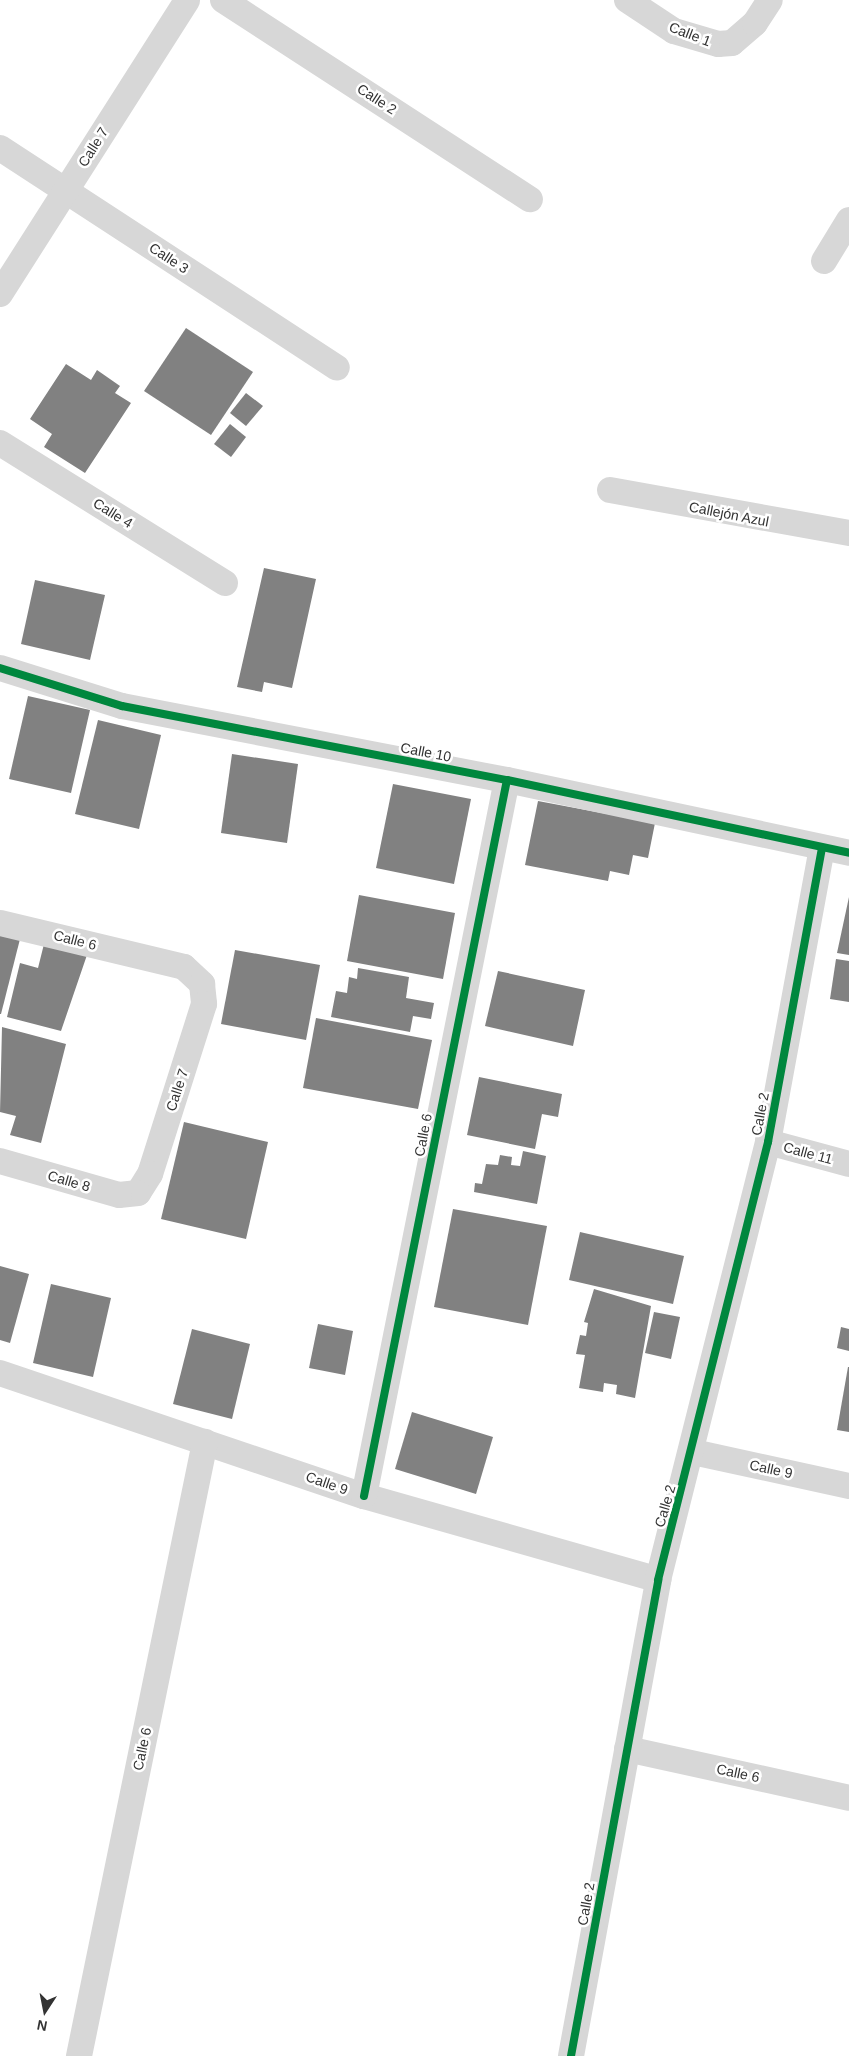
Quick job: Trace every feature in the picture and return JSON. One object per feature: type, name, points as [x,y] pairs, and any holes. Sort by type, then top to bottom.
[{"type":"street","name":"Calle 7","points":[[0,294],[187,0]]},
{"type":"street","name":"Calle 2","points":[[223,0],[530,199]]},
{"type":"street","name":"Calle 1","points":[[627,0],[674,31],[718,44],[732,43],[755,23],[770,0]]},
{"type":"street","name":"Calle 3","points":[[0,148],[337,368]]},
{"type":"street","points":[[824,262],[849,220]]},
{"type":"street","name":"Calle 4","points":[[0,443],[225,583]]},
{"type":"street","name":"Callejón Azul","points":[[610,490],[849,533]]},
{"type":"street","name":"Calle 10","points":[[0,668],[122,706],[506,780],[849,853]]},
{"type":"street","name":"Calle 6","points":[[364,1496],[506,780]]},
{"type":"street","name":"Calle 2","points":[[571,2056],[658,1580],[694,1452],[768,1142],[822,848]]},
{"type":"street","name":"Calle 6","points":[[0,922],[184,967],[202,984]]},
{"type":"street","name":"Calle 7","points":[[138,1193],[150,1174],[204,1004],[202,984]]},
{"type":"street","name":"Calle 11","points":[[768,1142],[849,1164]]},
{"type":"street","name":"Calle 8","points":[[0,1161],[119,1195],[138,1193]]},
{"type":"street","name":"Calle 9","points":[[0,1373],[364,1496],[658,1580]]},
{"type":"street","name":"Calle 6","points":[[78,2056],[205,1442]]},
{"type":"street","name":"Calle 9","points":[[694,1452],[849,1486]]},
{"type":"street","name":"Calle 6","points":[[627,1749],[849,1798]]},
{"type":"building","points":[[186,328],[253,372],[211,435],[144,391]]},
{"type":"building","points":[[66,364],[91,380],[97,370],[120,386],[115,393],[131,403],[85,473],[44,447],[52,434],[30,419]]},
{"type":"building","points":[[246,393],[263,406],[246,426],[230,413]]},
{"type":"building","points":[[230,424],[246,437],[231,457],[214,444]]},
{"type":"building","points":[[264,568],[316,579],[292,688],[264,682],[262,692],[237,687]]},
{"type":"building","points":[[35,580],[105,595],[90,660],[21,644]]},
{"type":"building","points":[[28,696],[90,710],[71,793],[9,779]]},
{"type":"building","points":[[98,720],[161,735],[139,829],[75,814]]},
{"type":"building","points":[[232,754],[298,764],[287,843],[221,833]]},
{"type":"building","points":[[393,784],[471,799],[454,884],[376,868]]},
{"type":"building","points":[[538,801],[655,823],[648,858],[633,855],[629,875],[610,871],[608,881],[525,865]]},
{"type":"building","points":[[359,895],[455,913],[443,979],[347,961]]},
{"type":"building","points":[[849,897],[849,955],[837,953]]},
{"type":"building","points":[[0,934],[20,939],[1,1014],[0,1014]]},
{"type":"building","points":[[44,944],[87,955],[61,1031],[7,1017],[20,963],[38,968]]},
{"type":"building","points":[[235,950],[320,965],[306,1040],[221,1024]]},
{"type":"building","points":[[836,959],[849,961],[849,1002],[830,999]]},
{"type":"building","points":[[358,968],[409,977],[406,998],[434,1003],[431,1019],[413,1016],[410,1032],[331,1017],[336,991],[347,993],[349,977],[357,979]]},
{"type":"building","points":[[498,971],[585,990],[573,1046],[485,1026]]},
{"type":"building","points":[[316,1018],[432,1040],[418,1109],[303,1088]]},
{"type":"building","points":[[2,1027],[66,1044],[41,1143],[10,1135],[16,1116],[0,1112]]},
{"type":"building","points":[[479,1077],[562,1094],[558,1117],[542,1114],[535,1149],[467,1135]]},
{"type":"building","points":[[184,1122],[268,1142],[246,1239],[161,1219]]},
{"type":"building","points":[[523,1151],[546,1156],[537,1204],[474,1192],[475,1183],[482,1184],[486,1164],[498,1165],[500,1155],[512,1157],[511,1165],[520,1166]]},
{"type":"building","points":[[453,1209],[547,1226],[528,1325],[434,1307]]},
{"type":"building","points":[[580,1232],[684,1256],[673,1304],[569,1280]]},
{"type":"building","points":[[0,1266],[29,1274],[10,1343],[0,1340]]},
{"type":"building","points":[[51,1284],[111,1298],[93,1377],[33,1363]]},
{"type":"building","points":[[594,1289],[651,1306],[635,1398],[616,1394],[617,1385],[604,1383],[603,1392],[579,1388],[585,1355],[576,1354],[580,1335],[586,1336],[588,1323],[584,1322]]},
{"type":"building","points":[[654,1312],[680,1317],[671,1359],[645,1353]]},
{"type":"building","points":[[318,1324],[353,1331],[345,1375],[309,1368]]},
{"type":"building","points":[[841,1327],[849,1329],[849,1351],[837,1348]]},
{"type":"building","points":[[192,1329],[250,1344],[232,1419],[173,1404]]},
{"type":"building","points":[[849,1367],[849,1432],[837,1430]]},
{"type":"building","points":[[412,1412],[493,1437],[476,1494],[395,1469]]},
{"type":"cycle path","points":[[0,668],[122,706],[507,780],[849,853]]},
{"type":"cycle path","points":[[364,1496],[507,780]]},
{"type":"cycle path","points":[[571,2056],[658,1580],[768,1142],[822,848]]}]
